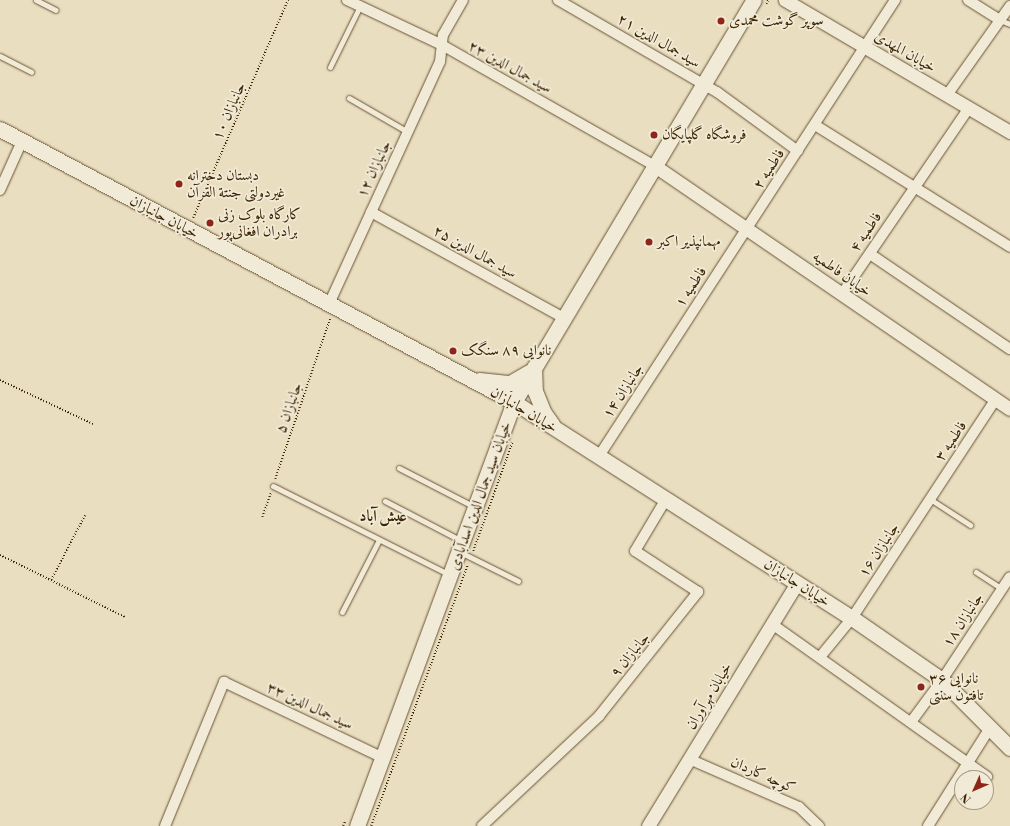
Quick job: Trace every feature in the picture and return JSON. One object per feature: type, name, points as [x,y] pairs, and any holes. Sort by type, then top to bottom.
[{"type":"main road","name":"خیابان سید جمال الدین اسدآبادی","points":[[357,826],[514,402],[754,0]]},
{"type":"main road","name":"خیابان جانبازان","points":[[0,129],[514,402],[852,618],[942,680],[1010,748]]},
{"type":"main road","points":[[470,379],[510,383],[525,377],[534,367]]},
{"type":"main road","points":[[534,367],[535,391],[544,413],[554,427]]},
{"type":"street","name":"سید جمال الدین ۲۳","points":[[347,0],[442,45],[655,166]]},
{"type":"street","name":"جانبازان ۱۲","points":[[332,305],[371,212],[440,62],[443,35],[463,0]]},
{"type":"street","name":"سید جمال الدین ۲۱","points":[[558,0],[704,84],[798,150]]},
{"type":"street","name":"خیابان المهدی","points":[[785,0],[1010,132]]},
{"type":"street","name":"فاطمیه ۲","points":[[747,228],[866,47],[895,0]]},
{"type":"street","points":[[968,0],[1000,20]]},
{"type":"street","points":[[947,95],[1010,6]]},
{"type":"street","name":"فاطمیه ۴","points":[[842,294],[969,108]]},
{"type":"street","points":[[815,125],[1010,247]]},
{"type":"street","points":[[0,190],[22,141]]},
{"type":"street","name":"خیابان فاطمیه","points":[[655,166],[1010,409]]},
{"type":"street","name":"سید جمال الدین ۲۵","points":[[371,212],[564,318]]},
{"type":"street","name":"فاطمیه ۱","points":[[673,342],[747,228]]},
{"type":"street","points":[[870,254],[1010,349]]},
{"type":"street","name":"جانبازان ۱۴","points":[[599,456],[673,342]]},
{"type":"street","name":"فاطمیه ۳","points":[[930,499],[996,400]]},
{"type":"street","name":"جانبازان ۹","points":[[482,826],[599,716],[698,592],[635,552],[666,499]]},
{"type":"street","name":"جانبازان ۱۶","points":[[820,657],[852,618],[930,499]]},
{"type":"street","name":"جانبازان ۱۸","points":[[910,722],[942,680],[1010,577]]},
{"type":"street","name":"خیابان مهرآوران","points":[[648,826],[797,583]]},
{"type":"street","points":[[772,624],[977,770]]},
{"type":"street","name":"سید جمال الدین ۳۳","points":[[165,826],[224,682],[383,758]]},
{"type":"street","points":[[928,826],[990,728]]},
{"type":"street","name":"کوچه کاردان","points":[[690,759],[799,807],[819,826]]},
{"type":"lane","points":[[36,0],[56,10]]},
{"type":"lane","points":[[330,67],[360,6]]},
{"type":"lane","points":[[1000,20],[1010,24]]},
{"type":"lane","points":[[0,56],[31,72]]},
{"type":"lane","points":[[349,98],[408,132]]},
{"type":"lane","points":[[398,468],[476,507]]},
{"type":"lane","points":[[273,486],[450,576]]},
{"type":"lane","points":[[930,499],[970,524]]},
{"type":"lane","points":[[385,501],[518,582]]},
{"type":"lane","points":[[342,612],[379,540]]},
{"type":"lane","points":[[976,572],[1002,589]]},
{"type":"path","name":"جانبازان ۱۰","points":[[188,229],[288,0]]},
{"type":"path","name":"جانبازان ۵","points":[[262,517],[332,305]]},
{"type":"path","points":[[0,380],[93,424]]},
{"type":"path","points":[[51,580],[85,515]]},
{"type":"path","points":[[0,556],[125,617]]},
{"type":"place","name":"سوپر گوشت محمدی","points":[[721,21]]},
{"type":"place","name":"فروشگاه گلپایگان","points":[[654,135]]},
{"type":"place","name":"دبستان دخترانه غیردولتی جنتة القرآن","points":[[179,184]]},
{"type":"place","name":"کارگاه بلوک زنی برادران افغانی‌پور","points":[[210,223]]},
{"type":"place","name":"مهمانپذیر اکبر","points":[[649,242]]},
{"type":"place","name":"نانوایی ۸۹ سنگک","points":[[453,351]]},
{"type":"place","name":"نانوایی ۳۶ تافتون سنتی","points":[[921,687]]},
{"type":"district","name":"عیش آباد","points":[[383,516]]}]
